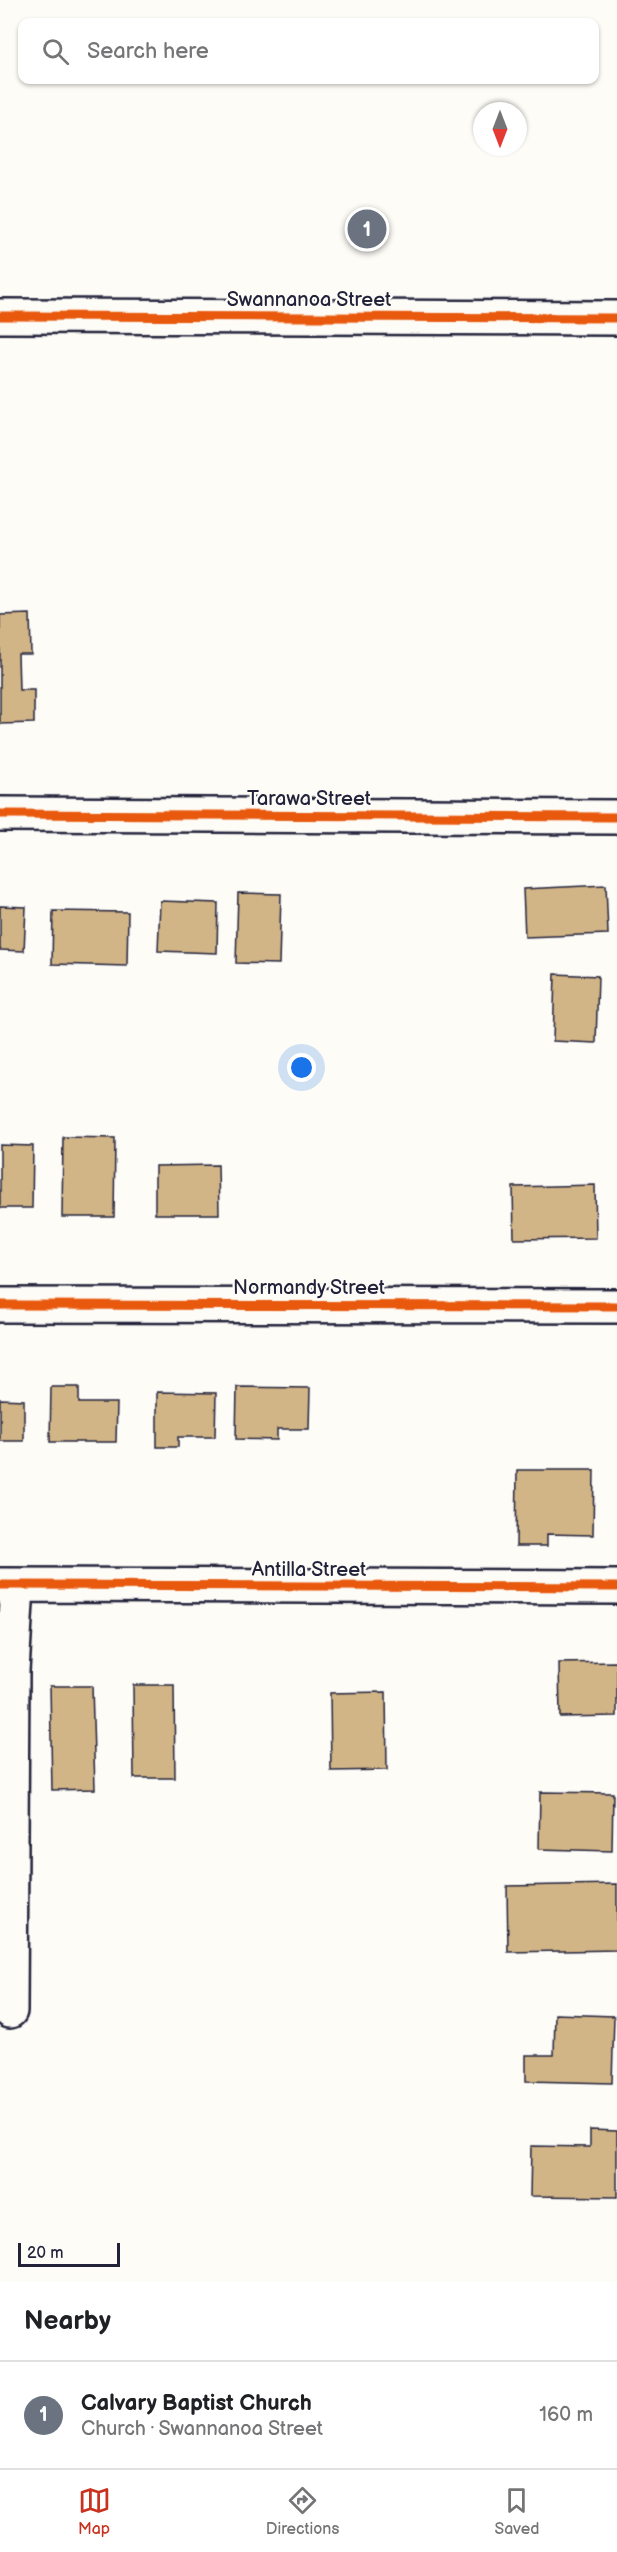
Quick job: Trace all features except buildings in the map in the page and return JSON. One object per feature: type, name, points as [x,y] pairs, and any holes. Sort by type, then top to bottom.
[{"type":"street","name":"Swannanoa Street","points":[[0,316],[617,318]]},
{"type":"street","name":"Tarawa Street","points":[[0,814],[617,817]]},
{"type":"street","name":"Normandy Street","points":[[0,1305],[617,1306]]},
{"type":"street","name":"Antilla Street","points":[[8,1586],[617,1587]]},
{"type":"street","points":[[8,1586],[12,1671],[9,2011]]},
{"type":"cycle path","points":[[0,316],[617,318]]},
{"type":"cycle path","points":[[0,814],[617,817]]},
{"type":"cycle path","points":[[0,1305],[617,1306]]},
{"type":"cycle path","points":[[0,1585],[617,1587]]},
{"type":"place","name":"Calvary Baptist Church","points":[[367,229]]}]
